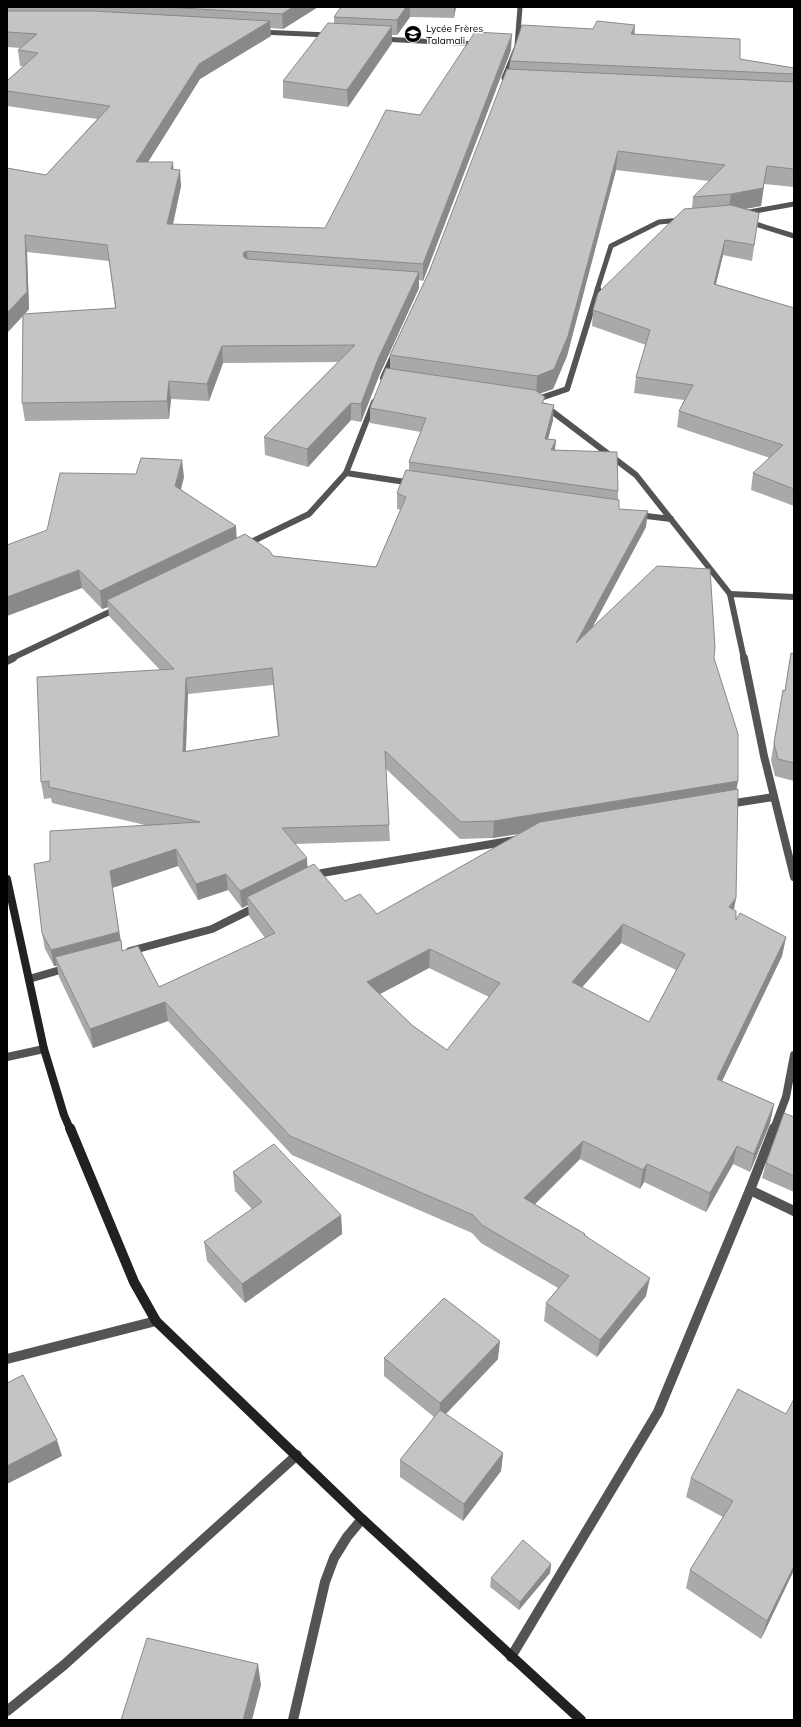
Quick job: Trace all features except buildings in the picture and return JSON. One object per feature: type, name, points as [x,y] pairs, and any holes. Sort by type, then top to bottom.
[{"type":"main road","points":[[7,880],[44,1049],[64,1115],[134,1282],[156,1321],[362,1518],[581,1720]]},
{"type":"street","points":[[510,82],[503,82],[517,46],[520,7]]},
{"type":"street","points":[[254,31],[334,36]]},
{"type":"street","points":[[374,38],[485,44]]},
{"type":"street","points":[[509,46],[517,46]]},
{"type":"street","points":[[737,214],[794,204]]},
{"type":"street","points":[[690,220],[659,222],[611,246],[567,388],[533,399],[636,476],[730,594],[774,797],[794,877]]},
{"type":"street","points":[[743,221],[794,236]]},
{"type":"street","points":[[380,385],[396,350]]},
{"type":"street","points":[[383,378],[391,379]]},
{"type":"street","points":[[241,548],[309,514],[346,473],[377,393]]},
{"type":"street","points":[[346,473],[423,484]]},
{"type":"street","points":[[632,514],[671,519]]},
{"type":"street","points":[[730,594],[794,597]]},
{"type":"street","points":[[7,661],[122,606]]},
{"type":"street","points":[[722,805],[774,797]]},
{"type":"street","points":[[302,883],[322,873],[520,839]]},
{"type":"street","points":[[120,954],[212,929],[267,901]]},
{"type":"street","points":[[29,979],[74,966]]},
{"type":"street","points":[[7,1056],[44,1049]]},
{"type":"street","points":[[511,1657],[658,1412],[750,1190],[786,1097],[794,1055]]},
{"type":"street","points":[[750,1190],[794,1211]]},
{"type":"street","points":[[7,1359],[156,1321]]},
{"type":"street","points":[[7,1711],[64,1665],[297,1455]]},
{"type":"street","points":[[293,1720],[325,1582],[334,1558],[347,1537],[362,1518]]},
{"type":"place","name":"Lycée Frères Talamali","points":[[413,34]]}]
